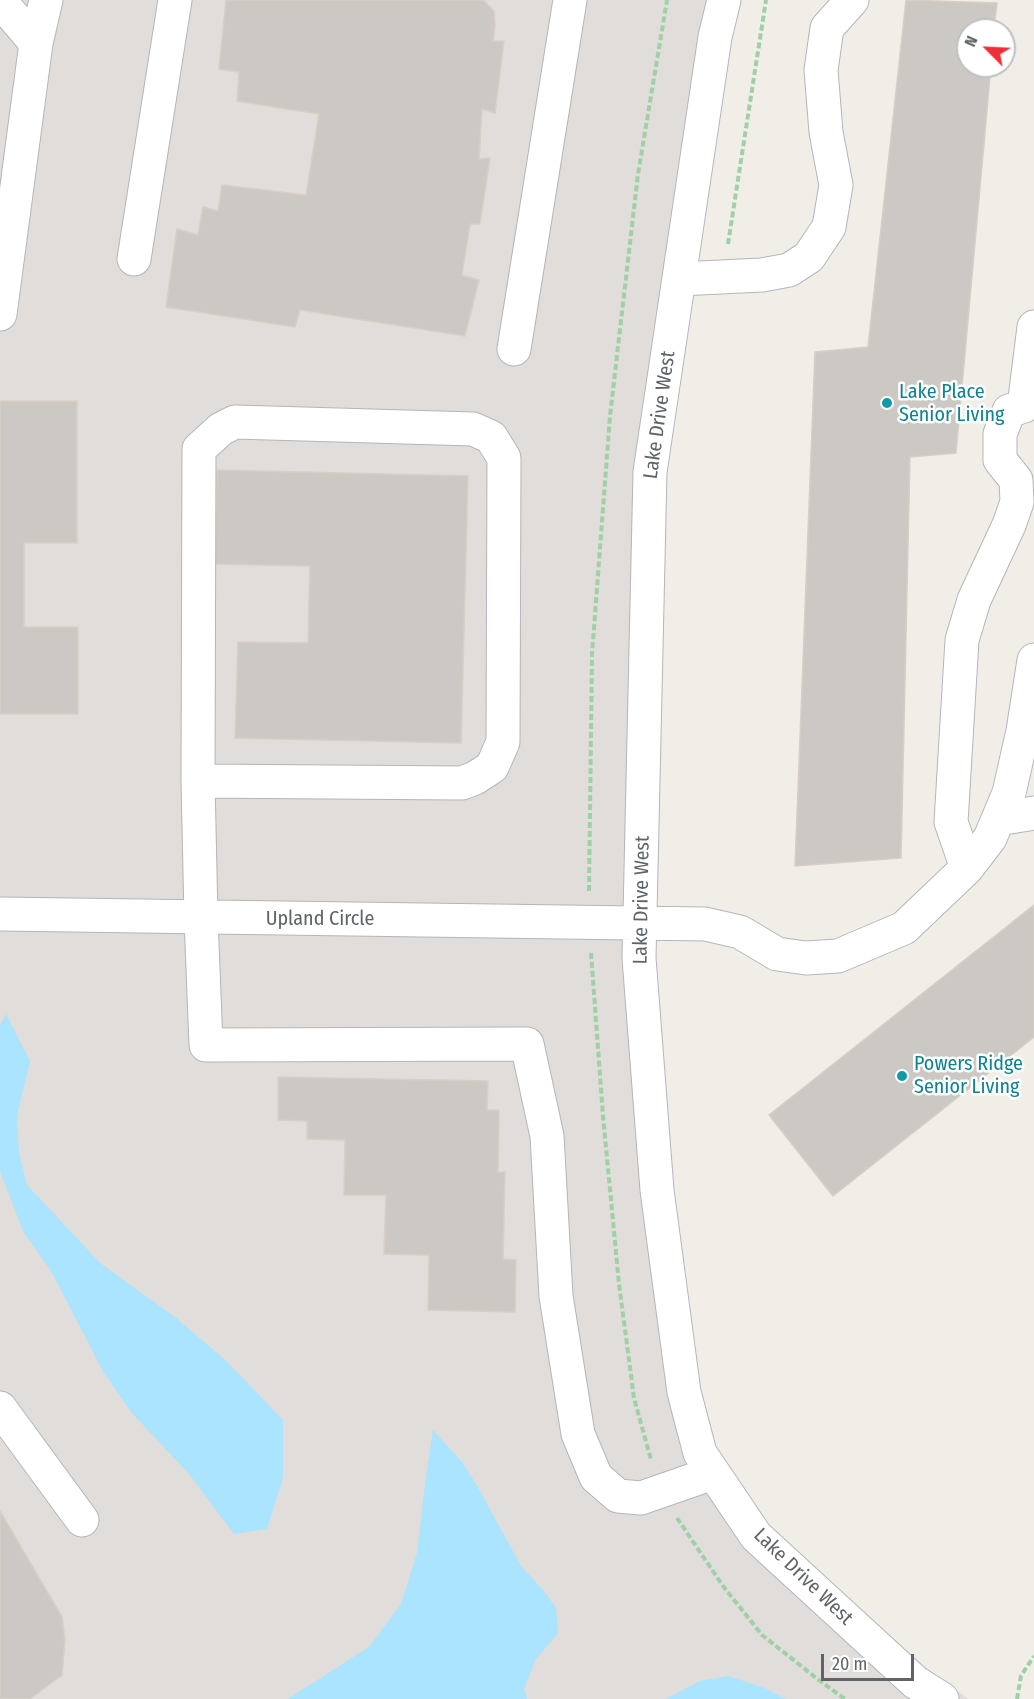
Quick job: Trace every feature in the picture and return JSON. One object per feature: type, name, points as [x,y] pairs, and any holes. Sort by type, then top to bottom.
[{"type":"street","points":[[0,314],[36,43],[45,0]]},
{"type":"street","points":[[134,259],[175,0]]},
{"type":"street","points":[[514,349],[570,0]]},
{"type":"street","name":"Lake Drive West","points":[[724,0],[715,38],[650,471],[639,958],[657,1190],[684,1392],[699,1453],[756,1536],[915,1682],[942,1699]]},
{"type":"street","points":[[679,279],[762,275],[789,270],[809,257],[829,227],[836,185],[826,132],[820,70],[828,28],[852,0]]},
{"type":"street","points":[[0,1],[36,43]]},
{"type":"street","points":[[967,868],[951,822],[962,640],[974,600],[1009,525],[1025,471],[1000,460],[1000,434],[1009,411],[1029,408],[1034,327]]},
{"type":"street","points":[[198,781],[462,783],[492,767],[503,742],[504,458],[491,437],[473,429],[235,422],[221,429],[199,449],[198,781],[206,1045],[527,1044],[547,1136],[558,1307],[578,1434],[596,1477],[618,1496],[641,1498],[713,1473]]},
{"type":"street","name":"Upland Circle","points":[[0,914],[705,924],[740,932],[777,954],[806,958],[838,956],[904,928],[967,868],[990,838],[1009,793],[1023,731],[1034,660]]},
{"type":"street","points":[[998,819],[1034,813]]},
{"type":"street","points":[[0,1408],[82,1520]]},
{"type":"path","points":[[723,277],[766,0]]},
{"type":"path","points":[[1017,1699],[1021,1676],[1034,1656]]},
{"type":"shaded area","points":[[0,0],[718,0],[647,640],[654,1163],[713,1473],[784,1561],[968,1699],[0,1699]]},
{"type":"water","points":[[6,1014],[30,1061],[17,1116],[19,1153],[27,1185],[100,1263],[176,1318],[224,1359],[283,1420],[283,1478],[267,1529],[234,1534],[190,1475],[132,1413],[104,1373],[51,1271],[23,1231],[0,1171],[0,1025]]},
{"type":"water","points":[[433,1430],[462,1462],[521,1566],[556,1608],[558,1633],[536,1659],[524,1689],[527,1699],[288,1699],[369,1647],[401,1604],[417,1553]]},
{"type":"water","points":[[728,1676],[765,1688],[785,1699],[666,1699],[700,1681]]},
{"type":"building","points":[[226,0],[483,0],[494,11],[493,41],[504,41],[495,113],[482,109],[479,159],[490,158],[480,224],[470,224],[462,275],[479,280],[465,336],[300,310],[295,327],[166,307],[177,229],[198,235],[203,207],[218,211],[222,185],[306,195],[319,114],[237,101],[239,72],[219,69]]},
{"type":"building","name":"Lake Place Senior Living","points":[[906,0],[997,3],[995,18],[956,18],[956,78],[990,78],[956,453],[910,457],[901,858],[795,866],[815,352],[868,347]]},
{"type":"building","points":[[0,401],[77,401],[77,543],[24,543],[24,627],[78,627],[78,714],[0,714]]},
{"type":"building","points":[[217,470],[468,476],[461,743],[235,738],[238,642],[308,643],[310,566],[215,564]]},
{"type":"building","name":"Powers Ridge Senior Living","points":[[1034,905],[1034,1037],[833,1196],[769,1115]]},
{"type":"building","points":[[278,1077],[488,1081],[487,1110],[499,1110],[498,1172],[505,1172],[503,1259],[516,1260],[515,1312],[428,1310],[429,1255],[384,1254],[386,1195],[344,1195],[345,1140],[307,1139],[307,1121],[278,1120]]},
{"type":"building","points":[[0,1511],[62,1617],[65,1640],[62,1675],[30,1699],[0,1699]]},
{"type":"place","name":"Lake Place Senior Living","points":[[887,403]]},
{"type":"place","name":"Powers Ridge Senior Living","points":[[902,1076]]}]
